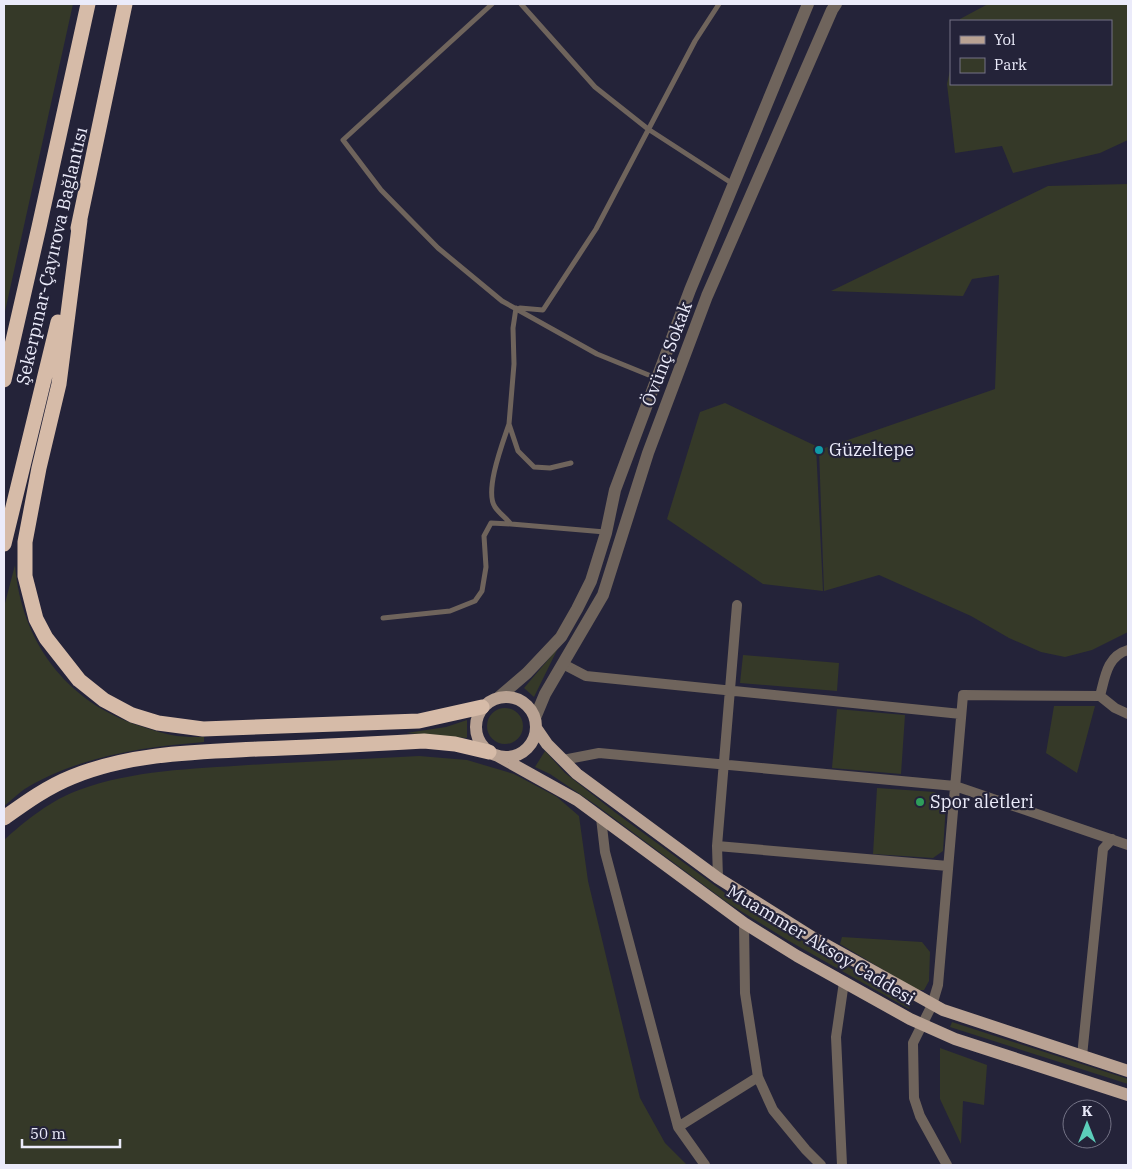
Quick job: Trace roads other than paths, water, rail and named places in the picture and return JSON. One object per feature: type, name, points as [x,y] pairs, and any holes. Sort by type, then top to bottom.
[{"type":"highway","name":"Şekerpınar-Çayırova Bağlantısı","points":[[4,380],[42,218],[88,4]]},
{"type":"highway","name":"Şekerpınar-Çayırova Bağlantısı","points":[[4,544],[54,340],[125,4]]},
{"type":"highway","points":[[80,220],[59,384],[39,468],[25,542],[26,576],[36,619],[46,638],[60,657],[79,680],[104,700],[132,715],[158,723],[203,729],[419,721],[482,707]]},
{"type":"highway","points":[[4,818],[46,790],[71,777],[101,766],[127,760],[208,752],[424,741],[456,744],[493,754]]},
{"type":"main road","points":[[482,707],[499,697],[517,698],[531,709],[536,723],[548,744],[563,760],[585,779],[718,878],[812,937],[932,1005],[970,1020],[1128,1071]]},
{"type":"main road","name":"Muammer Aksoy Caddesi","points":[[482,707],[477,716],[475,726],[481,745],[493,754],[577,800],[744,924],[921,1024],[956,1039],[1128,1095]]},
{"type":"main road","points":[[493,754],[506,757],[520,753],[532,743],[536,723]]},
{"type":"street","name":"Övünç Sokak","points":[[499,697],[527,673],[561,636],[591,581],[606,532],[615,490],[690,290],[808,4]]},
{"type":"street","name":"Övünç Sokak","points":[[536,723],[545,694],[603,595],[648,453],[707,296],[833,6]]},
{"type":"street","points":[[718,878],[717,846],[737,605]]},
{"type":"street","points":[[1100,696],[1109,662],[1128,650]]},
{"type":"street","points":[[563,664],[586,676],[961,714]]},
{"type":"street","points":[[947,1165],[920,1116],[914,1098],[913,1043],[932,1005],[938,985],[963,695],[1100,696],[1114,708],[1128,714]]},
{"type":"street","points":[[563,760],[599,753],[954,786],[1128,844]]},
{"type":"street","points":[[600,818],[605,852],[678,1128],[706,1165]]},
{"type":"street","points":[[1082,1056],[1103,849],[1112,839]]},
{"type":"street","points":[[717,846],[948,866]]},
{"type":"street","points":[[744,924],[745,993],[758,1077],[773,1110],[821,1165]]},
{"type":"street","points":[[842,1165],[836,1037],[844,982]]},
{"type":"street","points":[[678,1128],[758,1077]]},
{"type":"lane","points":[[492,4],[343,140],[381,190],[438,248],[502,301],[597,354],[657,379]]},
{"type":"lane","points":[[521,4],[595,86],[648,129],[734,184]]},
{"type":"lane","points":[[516,308],[543,310],[596,229],[695,41],[719,4]]},
{"type":"lane","points":[[510,524],[494,506],[491,486],[509,424],[514,364],[512,328],[516,308]]},
{"type":"lane","points":[[509,424],[518,451],[534,467],[550,468],[571,463]]},
{"type":"lane","points":[[383,618],[450,611],[475,601],[482,591],[486,567],[484,536],[491,523],[606,532]]},
{"type":"place","name":"Güzeltepe","points":[[819,450]]},
{"type":"place","name":"Spor aletleri","points":[[920,802]]}]
